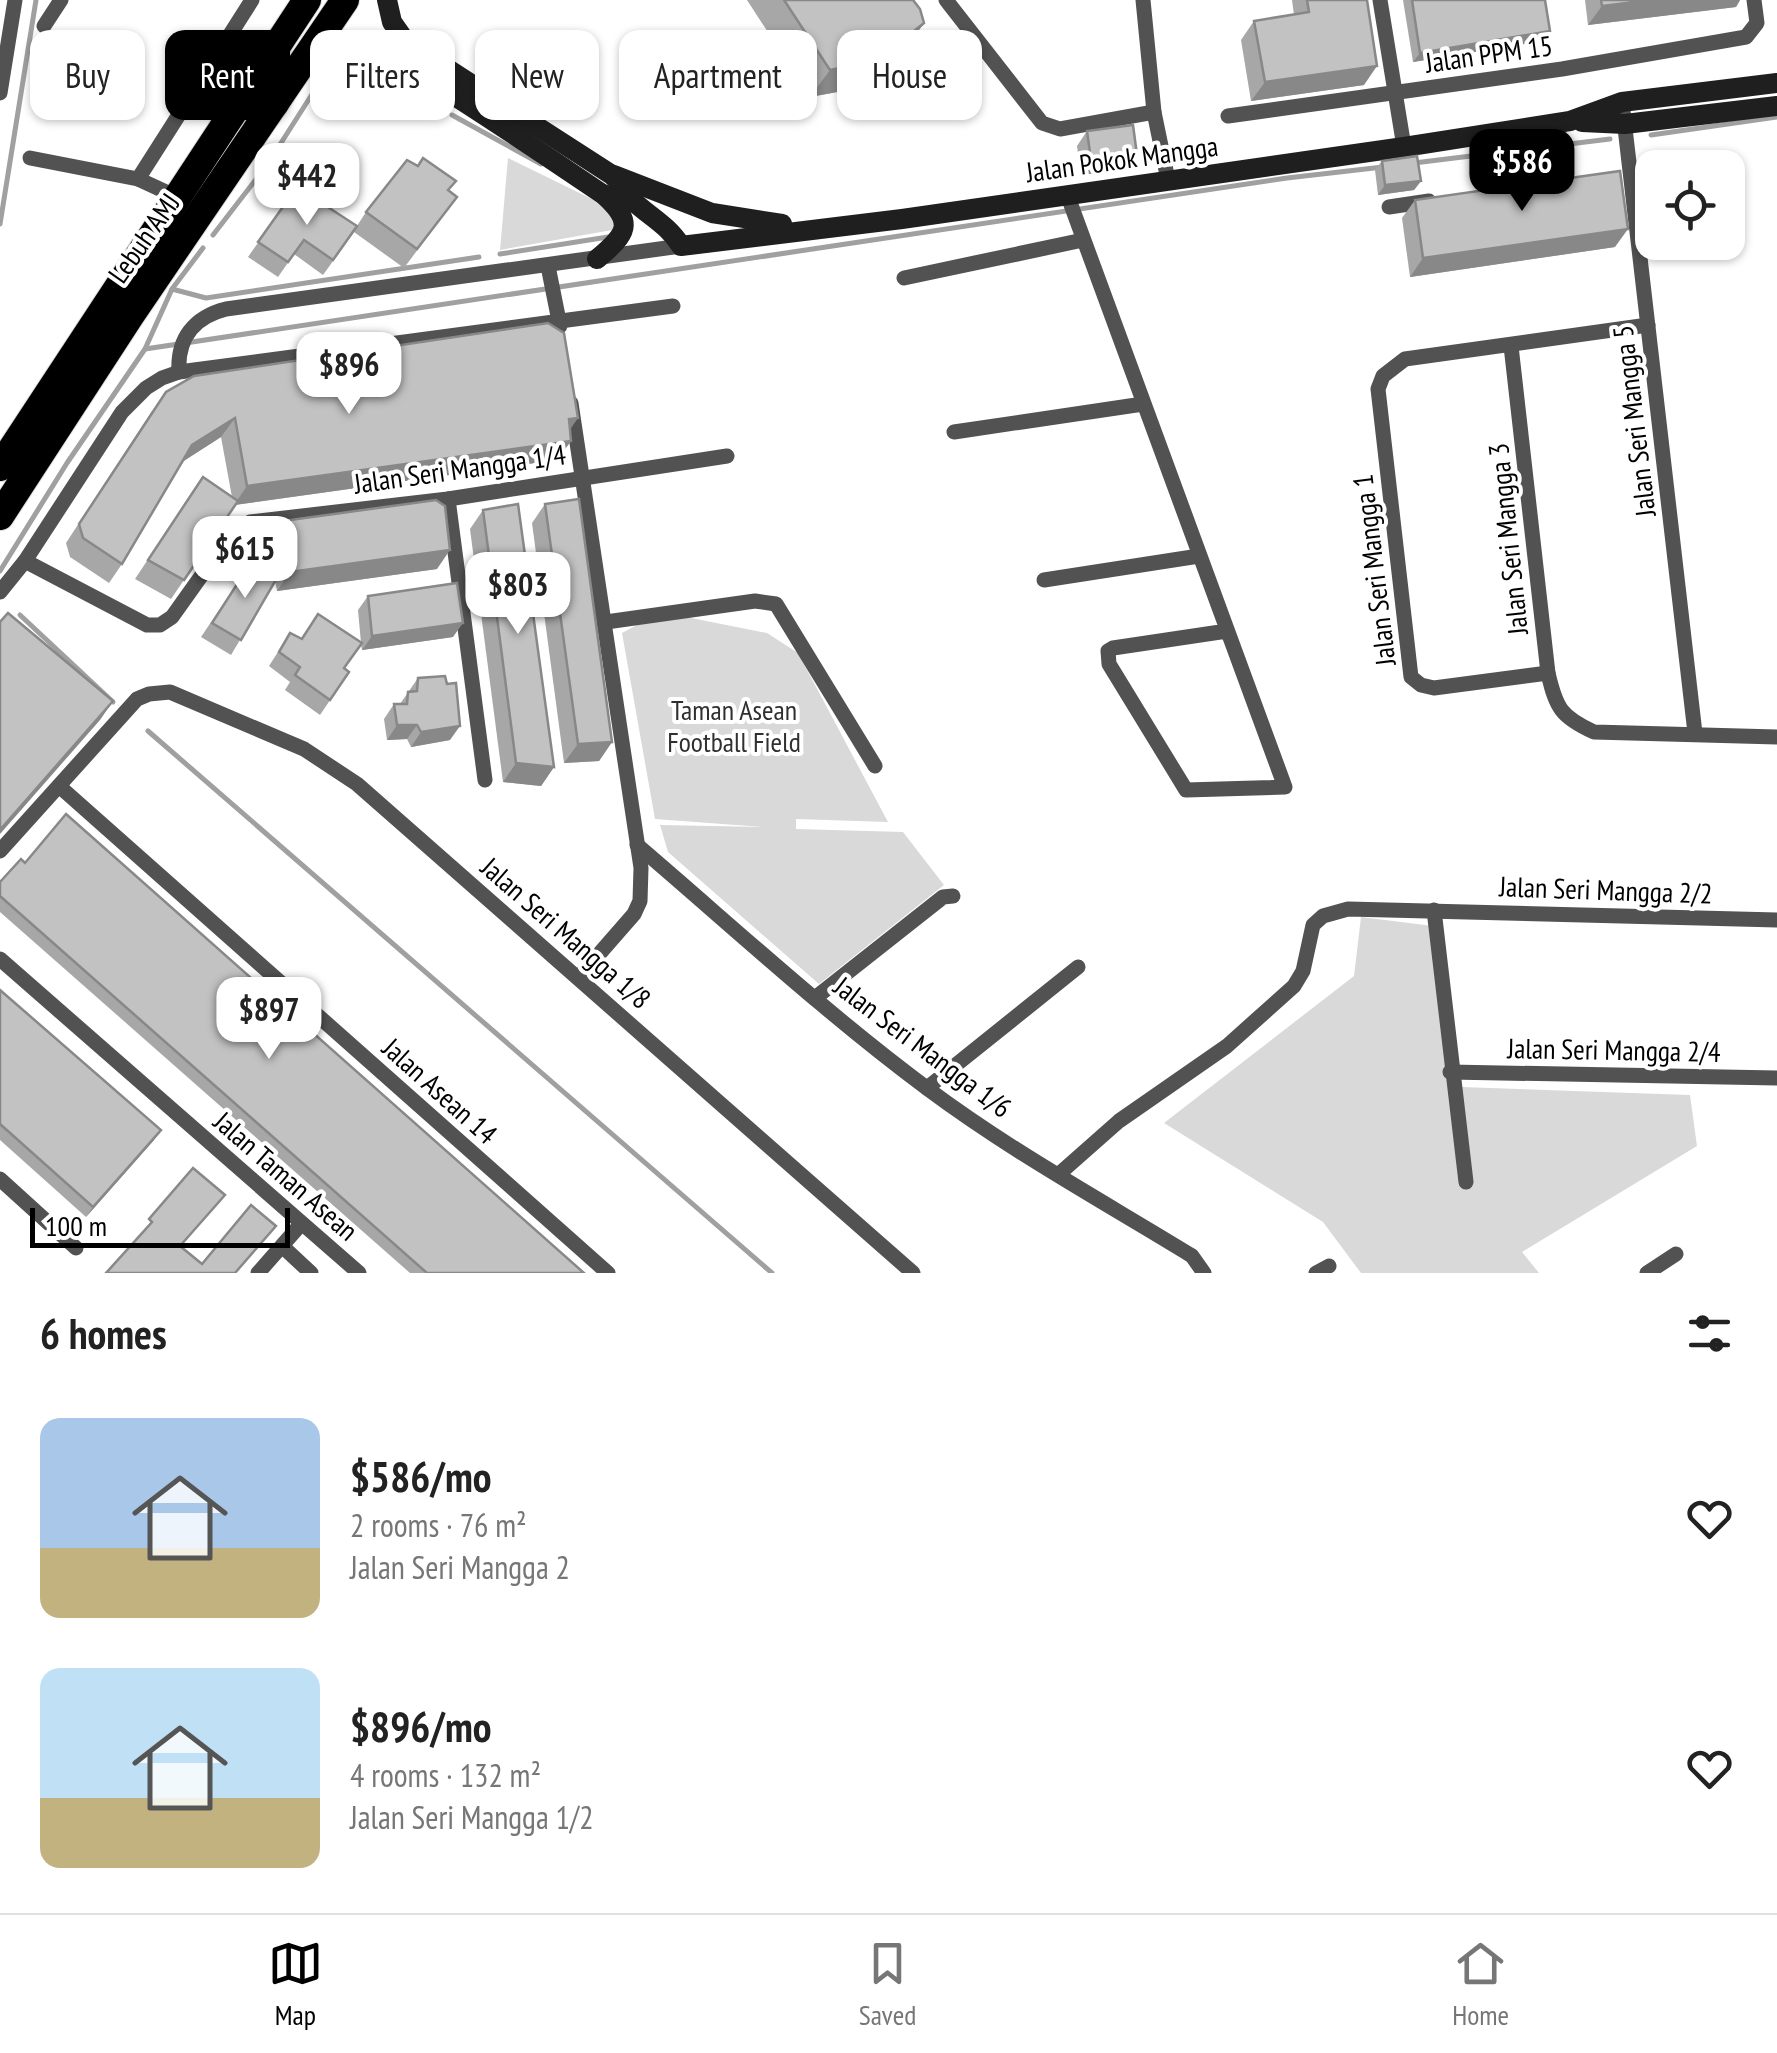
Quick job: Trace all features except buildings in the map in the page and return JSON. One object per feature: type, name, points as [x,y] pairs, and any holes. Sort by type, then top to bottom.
[{"type":"highway","name":"Lebuh AMJ","points":[[0,468],[306,0]]},
{"type":"highway","name":"Lebuh AMJ","points":[[0,516],[130,316],[346,0]]},
{"type":"street","points":[[0,93],[15,0]]},
{"type":"street","points":[[44,26],[61,0]]},
{"type":"street","points":[[138,179],[252,0]]},
{"type":"street","points":[[387,0],[392,22],[406,42],[606,184],[618,201],[628,197],[664,223],[681,246]]},
{"type":"street","points":[[1144,0],[1154,112],[1168,180]]},
{"type":"street","points":[[1380,0],[1404,147]]},
{"type":"street","name":"Jalan PPM 15","points":[[1228,116],[1598,63],[1746,37],[1757,23],[1754,0]]},
{"type":"street","points":[[949,1],[1042,124],[1060,129],[1154,112]]},
{"type":"street","points":[[306,60],[317,50],[346,42],[373,48],[606,184],[759,222],[836,226]]},
{"type":"street","name":"Jalan Pokok Mangga","points":[[1570,122],[1622,102],[1777,83]]},
{"type":"street","name":"Jalan Seri Mangga 5","points":[[1622,102],[1695,733]]},
{"type":"street","name":"Jalan Pokok Mangga","points":[[179,372],[180,351],[190,327],[208,314],[226,309],[550,272],[598,259],[836,226],[1071,207],[1168,180],[1570,122],[1625,124],[1777,106]]},
{"type":"street","points":[[30,158],[138,179],[177,197]]},
{"type":"street","points":[[1612,173],[1630,170]]},
{"type":"street","points":[[598,259],[613,246],[625,227],[625,218],[606,184]]},
{"type":"street","points":[[1389,206],[1445,198]]},
{"type":"street","points":[[1071,207],[1285,787],[1186,790],[1109,664],[1108,651],[1113,648],[1227,631]]},
{"type":"street","points":[[904,278],[1083,240]]},
{"type":"street","points":[[550,272],[561,328]]},
{"type":"street","points":[[0,592],[25,561],[122,412],[162,378],[179,372],[561,328],[673,306]]},
{"type":"street","points":[[1512,346],[1648,325]]},
{"type":"street","name":"Jalan Seri Mangga 1","points":[[1512,346],[1405,359],[1383,376],[1378,389],[1411,678],[1421,686],[1434,688],[1548,673]]},
{"type":"street","name":"Jalan Seri Mangga 3","points":[[1512,346],[1554,698],[1570,721],[1594,732],[1695,733]]},
{"type":"street","points":[[569,385],[641,868],[640,901],[625,927],[580,977]]},
{"type":"street","points":[[954,432],[1143,404]]},
{"type":"street","name":"Jalan Seri Mangga 1/4","points":[[25,561],[148,625],[160,625],[172,617],[239,527],[250,522],[448,499],[727,456]]},
{"type":"street","points":[[448,499],[485,780]]},
{"type":"street","points":[[1044,580],[1199,556]]},
{"type":"street","points":[[606,622],[755,601],[776,604],[876,766]]},
{"type":"street","name":"Jalan Seri Mangga 1/8","points":[[58,786],[138,699],[148,694],[170,692],[304,748],[329,763],[580,977],[913,1273]]},
{"type":"street","points":[[1695,733],[1777,737]]},
{"type":"street","points":[[0,851],[58,786]]},
{"type":"street","name":"Jalan Asean 14","points":[[58,786],[608,1273]]},
{"type":"street","name":"Jalan Seri Mangga 1/6","points":[[638,845],[815,998],[927,1088],[1201,1267]]},
{"type":"street","points":[[815,998],[943,897],[953,896]]},
{"type":"street","name":"Jalan Seri Mangga 2/2","points":[[1059,1174],[1119,1121],[1227,1046],[1294,986],[1303,971],[1308,936],[1323,916],[1348,909],[1777,920]]},
{"type":"street","points":[[1434,910],[1450,1072],[1466,1182]]},
{"type":"street","name":"Jalan Taman Asean","points":[[0,959],[359,1273]]},
{"type":"street","points":[[927,1088],[1078,966]]},
{"type":"street","name":"Jalan Seri Mangga 2/4","points":[[1450,1072],[1777,1079]]},
{"type":"street","points":[[0,1179],[76,1248]]},
{"type":"street","points":[[258,1273],[301,1224]]},
{"type":"street","points":[[282,1246],[311,1273]]},
{"type":"street","points":[[1647,1273],[1676,1254]]},
{"type":"green space","points":[[508,158],[604,205],[615,223],[612,230],[500,250]]},
{"type":"green space","name":"Taman Asean Football Field","points":[[661,612],[767,633],[798,653],[888,822],[796,819],[796,829],[903,832],[944,885],[819,984],[668,852],[660,825],[763,827],[655,819],[622,633]]},
{"type":"green space","points":[[1361,917],[1433,926],[1462,1087],[1690,1095],[1697,1146],[1522,1252],[1539,1273],[1361,1273],[1323,1222],[1164,1123],[1354,976]]},
{"type":"waterway","points":[[0,224],[36,0]]},
{"type":"waterway","points":[[213,235],[267,165],[310,97]]},
{"type":"waterway","points":[[455,117],[541,164]]},
{"type":"waterway","points":[[1651,135],[1777,117]]},
{"type":"waterway","points":[[1414,163],[1610,139]]},
{"type":"waterway","points":[[145,349],[1287,178],[1383,167]]},
{"type":"waterway","points":[[500,254],[608,237]]},
{"type":"waterway","points":[[0,571],[145,349],[172,289],[203,248]]},
{"type":"waterway","points":[[172,289],[206,298],[479,257]]},
{"type":"waterway","points":[[20,615],[113,702]]},
{"type":"waterway","points":[[148,731],[772,1273]]}]
